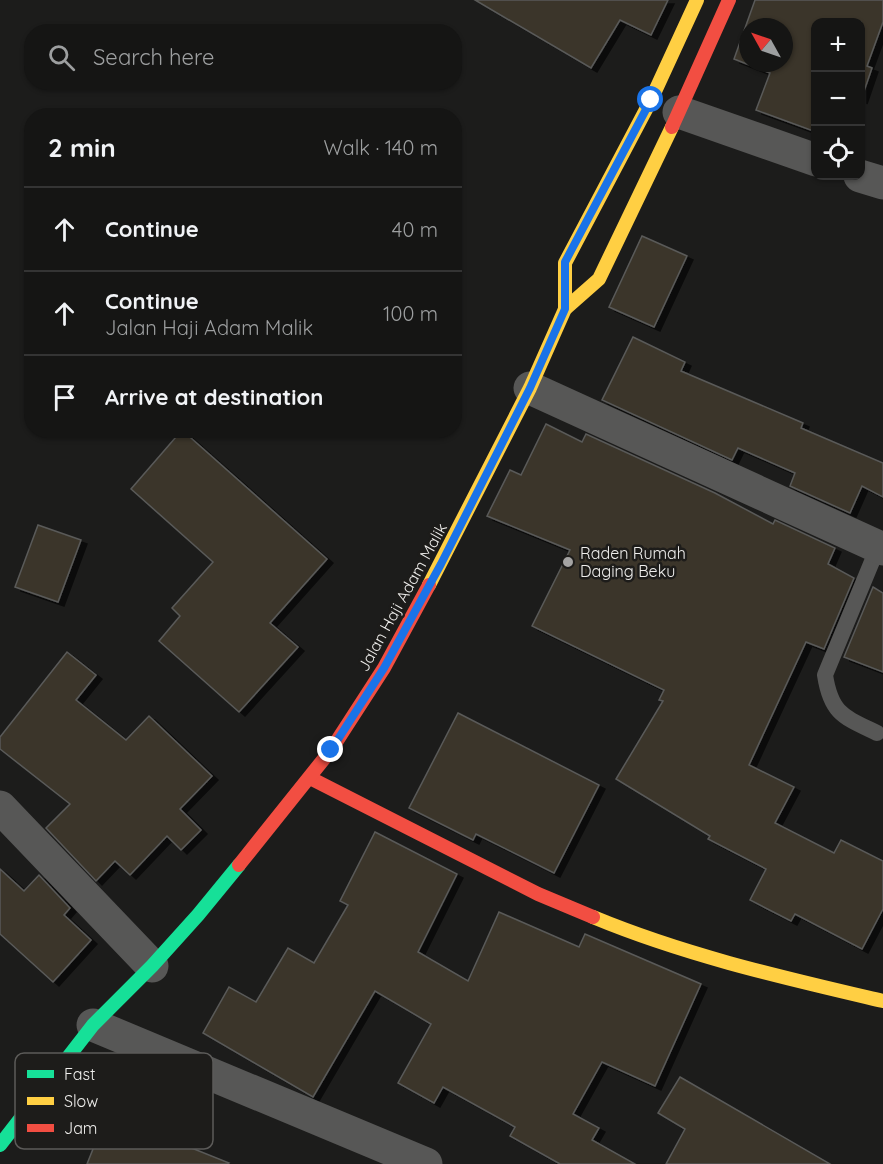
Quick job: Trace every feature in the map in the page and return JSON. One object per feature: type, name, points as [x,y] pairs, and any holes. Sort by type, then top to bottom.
[{"type":"main road","points":[[565,309],[565,262],[651,100],[697,0]]},
{"type":"main road","name":"Jalan Haji Adam Malik","points":[[71,1053],[93,1025],[152,966],[198,915],[310,778],[384,668],[441,564],[530,388],[565,309],[598,279],[679,112],[729,0]]},
{"type":"main road","points":[[310,778],[538,894],[641,937],[742,968],[883,1001]]},
{"type":"main road","name":"Jalan Haji Adam Malik","points":[[0,1145],[15,1126]]},
{"type":"street","points":[[679,112],[811,158]]},
{"type":"street","points":[[865,178],[883,183]]},
{"type":"street","points":[[530,388],[881,548]]},
{"type":"street","points":[[0,807],[152,966]]},
{"type":"street","points":[[93,1025],[160,1053]]},
{"type":"street","points":[[213,1075],[426,1164]]},
{"type":"lane","points":[[877,733],[844,717],[828,696],[825,675],[881,548]]},
{"type":"building","points":[[475,0],[668,0],[651,35],[620,20],[591,68]]},
{"type":"building","points":[[755,0],[883,0],[883,22],[867,66],[872,68],[865,88],[865,18],[811,18],[811,130],[756,110],[770,73],[767,72],[793,72],[793,18],[749,18]]},
{"type":"building","points":[[739,45],[739,61],[734,59]]},
{"type":"building","points":[[642,236],[687,256],[654,327],[609,307]]},
{"type":"building","points":[[633,337],[685,362],[681,371],[803,423],[801,428],[883,463],[883,497],[862,486],[850,513],[790,486],[795,473],[738,448],[732,460],[602,400]]},
{"type":"building","points":[[546,424],[582,442],[586,434],[715,493],[773,524],[775,520],[835,548],[828,564],[854,578],[824,649],[806,642],[749,765],[794,787],[775,823],[834,853],[841,840],[883,861],[883,909],[862,949],[795,914],[791,921],[750,900],[766,869],[708,839],[710,836],[616,779],[663,701],[659,700],[664,690],[532,626],[570,550],[487,516],[510,470],[521,475]]},
{"type":"building","points":[[175,438],[191,438],[327,559],[270,623],[298,647],[239,712],[159,641],[180,616],[172,608],[213,562],[131,489]]},
{"type":"building","points":[[38,525],[81,540],[58,602],[15,587]]},
{"type":"building","points":[[873,587],[883,593],[883,672],[844,657]]},
{"type":"building","points":[[67,652],[96,675],[76,700],[126,740],[149,716],[212,776],[180,809],[201,830],[181,850],[167,836],[130,875],[115,861],[96,881],[46,828],[70,804],[0,749],[0,737]]},
{"type":"building","points":[[458,713],[599,785],[554,873],[476,834],[473,840],[409,808]]},
{"type":"building","points":[[375,832],[457,874],[418,952],[468,981],[499,912],[579,947],[585,934],[701,984],[655,1086],[602,1062],[573,1114],[599,1128],[592,1140],[635,1164],[560,1164],[510,1136],[515,1127],[443,1087],[434,1103],[398,1083],[431,1024],[375,991],[313,1097],[203,1033],[229,987],[256,1002],[288,948],[314,963],[348,905],[340,901]]},
{"type":"building","points":[[0,869],[24,891],[39,875],[70,908],[64,915],[91,940],[53,982],[0,934]]},
{"type":"building","points":[[680,1077],[830,1164],[666,1164],[685,1129],[658,1113]]},
{"type":"building","points":[[93,1149],[194,1149],[229,1163],[228,1164],[87,1164]]},
{"type":"traffic: fast","points":[[71,1053],[93,1025],[152,966],[198,915],[239,865]]},
{"type":"traffic: fast","points":[[0,1145],[15,1126]]},
{"type":"traffic: slow","points":[[565,309],[565,263],[651,100],[697,0]]},
{"type":"traffic: slow","points":[[429,585],[530,388],[565,309],[599,279],[672,127]]},
{"type":"traffic: slow","points":[[593,917],[700,955],[883,1001]]},
{"type":"traffic: jam","points":[[672,127],[729,0]]},
{"type":"traffic: jam","points":[[239,865],[331,750],[384,668],[429,585]]},
{"type":"traffic: jam","points":[[310,778],[538,894],[593,917]]},
{"type":"place","name":"Raden Rumah Daging Beku","points":[[568,562]]},
{"type":"route","points":[[331,750],[384,668],[441,564],[530,388],[565,309],[565,262],[651,100]]}]
